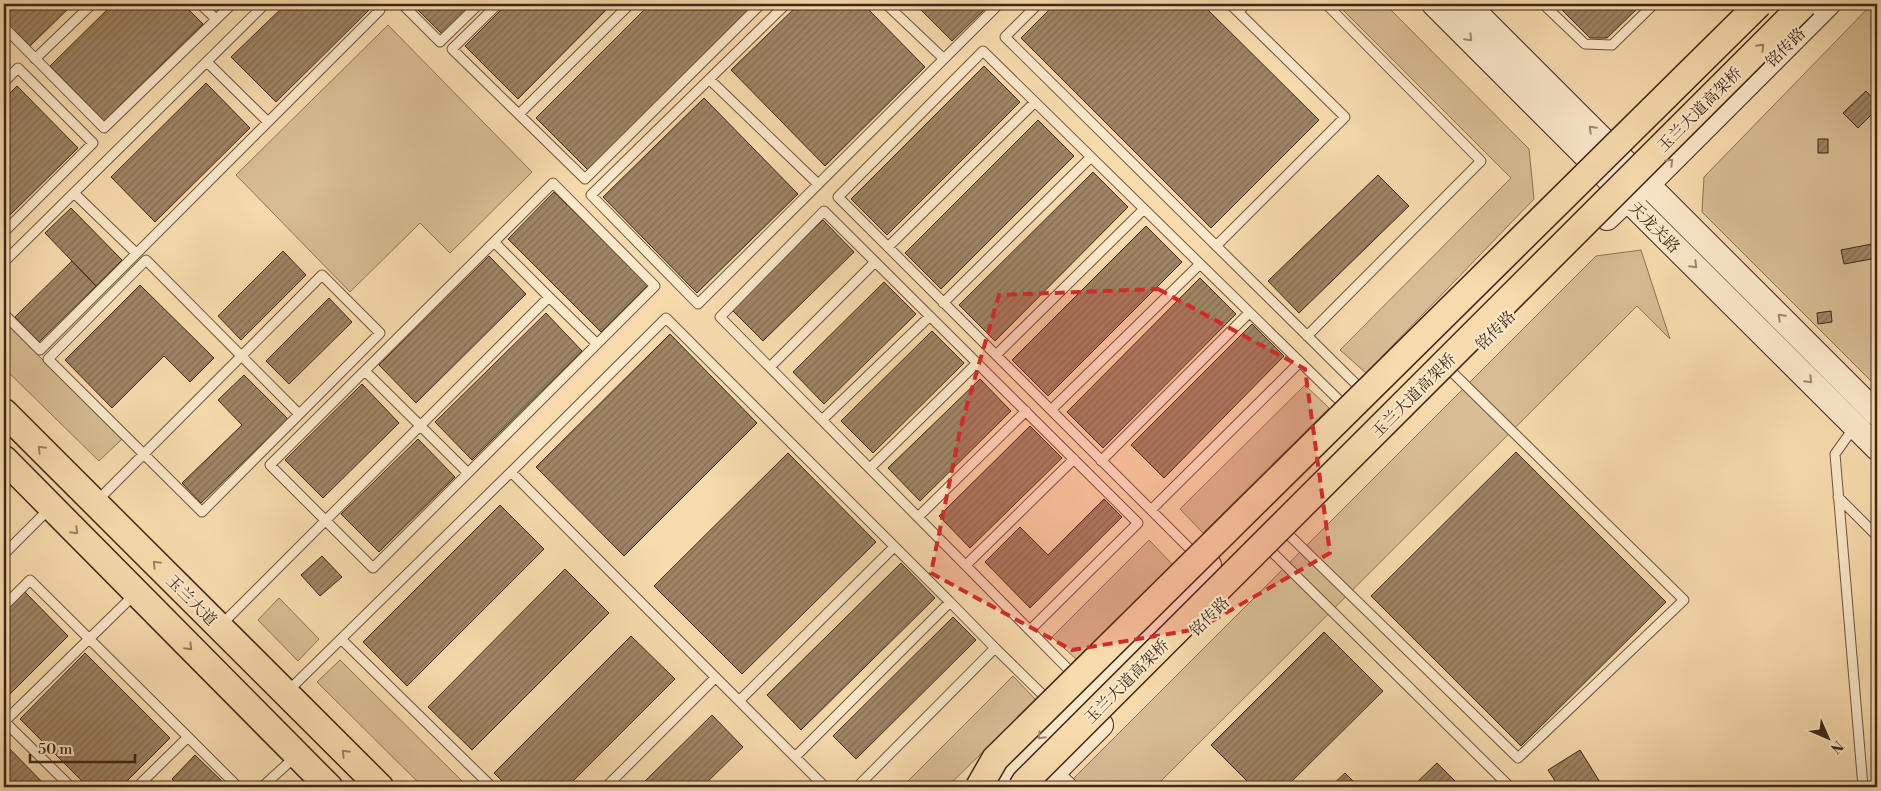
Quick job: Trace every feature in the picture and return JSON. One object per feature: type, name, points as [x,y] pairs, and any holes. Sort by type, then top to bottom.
[{"type":"main road","name":"天龙关路","points":[[1434,4],[1606,160],[1648,184],[1877,414]]},
{"type":"main road","name":"天龙关路","points":[[1467,4],[1606,160],[1627,198],[1877,448]]},
{"type":"main road","name":"玉兰大道高架桥","points":[[979,787],[995,759],[1758,4]]},
{"type":"main road","points":[[991,787],[1606,160],[1765,4]]},
{"type":"main road","name":"玉兰大道高架桥","points":[[1022,787],[1804,4]]},
{"type":"main road","name":"铭传路","points":[[1039,787],[1288,535],[1627,198],[1648,184],[1828,4]]},
{"type":"main road","name":"玉兰大道","points":[[4,412],[380,787]]},
{"type":"main road","points":[[4,459],[329,787]]},
{"type":"lane","points":[[36,59],[92,4]]},
{"type":"lane","points":[[200,4],[216,19]]},
{"type":"lane","points":[[4,27],[104,128],[232,4]]},
{"type":"lane","points":[[4,262],[265,4]]},
{"type":"lane","points":[[4,314],[40,350],[380,10],[374,4]]},
{"type":"lane","points":[[402,4],[440,42],[479,4]]},
{"type":"lane","points":[[498,4],[452,50],[585,180],[761,4]]},
{"type":"lane","points":[[519,114],[630,4]]},
{"type":"lane","points":[[786,4],[591,195],[698,304],[999,4]]},
{"type":"lane","points":[[886,4],[944,59]]},
{"type":"lane","points":[[1038,4],[1005,37],[1307,336],[1363,408]]},
{"type":"lane","points":[[1216,246],[1345,117],[1230,4]]},
{"type":"lane","points":[[1238,12],[1246,4]]},
{"type":"lane","points":[[1307,336],[1481,161],[1326,4]]},
{"type":"lane","points":[[1543,4],[1585,44],[1612,44],[1654,4]]},
{"type":"lane","points":[[1207,567],[838,197],[983,51],[1300,362],[1363,408]]},
{"type":"lane","points":[[206,62],[268,122]]},
{"type":"lane","points":[[4,82],[18,68],[93,143],[4,232]]},
{"type":"lane","points":[[709,79],[818,184]]},
{"type":"lane","points":[[888,247],[1034,102]]},
{"type":"lane","points":[[943,302],[1091,157]]},
{"type":"lane","points":[[553,183],[655,286],[373,568],[270,465],[494,242],[553,183]]},
{"type":"lane","points":[[74,193],[136,253]]},
{"type":"lane","points":[[996,355],[1144,209]]},
{"type":"lane","points":[[1030,630],[1138,523],[824,211],[720,316],[1088,689]]},
{"type":"lane","points":[[494,242],[597,344]]},
{"type":"lane","points":[[95,503],[144,453],[241,355],[322,274],[380,333],[202,512],[144,453],[48,359],[146,260],[241,355],[299,414]]},
{"type":"lane","points":[[770,367],[875,262]]},
{"type":"lane","points":[[1051,410],[1200,264]]},
{"type":"lane","points":[[219,626],[549,297]]},
{"type":"lane","points":[[1102,461],[1249,313]]},
{"type":"lane","points":[[822,420],[930,316]]},
{"type":"lane","points":[[286,693],[666,318],[1062,714]]},
{"type":"lane","points":[[1151,510],[1300,362]]},
{"type":"lane","points":[[870,468],[977,363]]},
{"type":"lane","points":[[365,371],[468,472]]},
{"type":"lane","points":[[1288,535],[1518,758],[1684,600],[1452,372]]},
{"type":"lane","points":[[918,517],[1026,411]]},
{"type":"lane","points":[[1856,426],[1834,454],[1863,787]]},
{"type":"lane","points":[[966,565],[1074,458]]},
{"type":"lane","points":[[511,472],[824,787]]},
{"type":"lane","points":[[1838,497],[1877,536]]},
{"type":"lane","points":[[4,554],[51,507]]},
{"type":"lane","points":[[739,702],[894,547]]},
{"type":"lane","points":[[1272,552],[1510,787]]},
{"type":"lane","points":[[4,606],[30,580],[238,787]]},
{"type":"lane","points":[[71,787],[4,721],[136,593]]},
{"type":"lane","points":[[795,758],[950,602]]},
{"type":"lane","points":[[341,639],[492,787]]},
{"type":"lane","points":[[857,787],[995,648]]},
{"type":"lane","points":[[606,787],[715,678]]},
{"type":"lane","points":[[137,787],[188,737]]},
{"type":"lane","points":[[262,787],[297,755]]},
{"type":"lane","points":[[1056,770],[1075,787]]},
{"type":"highlighted area","points":[[1158,289],[1305,369],[1330,553],[1198,629],[1072,650],[931,573],[961,426],[999,295]]},
{"type":"shaded area","points":[[1337,4],[1385,4],[1529,149],[1534,199],[1366,373],[1340,350],[1511,178]]},
{"type":"shaded area","points":[[1872,4],[1877,4],[1877,387],[1702,212],[1704,177]]},
{"type":"shaded area","points":[[388,25],[532,172],[450,253],[420,223],[350,292],[236,175]]},
{"type":"shaded area","points":[[1641,250],[1670,339],[1637,306],[1155,787],[1065,787],[1596,256]]},
{"type":"shaded area","points":[[4,321],[122,439],[99,461],[4,368]]},
{"type":"shaded area","points":[[1305,385],[1329,408],[1203,533],[1180,509]]},
{"type":"shaded area","points":[[1149,540],[1173,565],[1077,660],[1052,637]]},
{"type":"shaded area","points":[[279,598],[319,639],[298,661],[258,620]]},
{"type":"shaded area","points":[[340,660],[468,787],[423,787],[317,682]]},
{"type":"shaded area","points":[[1013,676],[1036,700],[947,787],[902,787]]},
{"type":"building","points":[[4,4],[73,4],[30,46],[4,20]]},
{"type":"building","points":[[113,4],[183,4],[203,24],[104,121],[50,66]]},
{"type":"building","points":[[286,4],[367,4],[371,8],[276,102],[231,57]]},
{"type":"building","points":[[412,4],[472,4],[442,34]]},
{"type":"building","points":[[507,4],[612,4],[518,99],[465,46]]},
{"type":"building","points":[[650,4],[755,4],[589,171],[536,118]]},
{"type":"building","points":[[799,4],[863,4],[925,67],[825,166],[731,70]]},
{"type":"building","points":[[915,4],[990,4],[952,41]]},
{"type":"building","points":[[1055,4],[1202,4],[1319,120],[1211,228],[1021,38]]},
{"type":"building","points":[[1556,4],[1593,4],[1598,9],[1603,4],[1642,4],[1607,38],[1590,38]]},
{"type":"building","points":[[984,66],[1020,102],[887,235],[851,199]]},
{"type":"building","points":[[206,83],[250,128],[155,222],[111,177]]},
{"type":"building","points":[[17,86],[78,148],[9,216],[4,211],[4,99]]},
{"type":"building","points":[[1866,91],[1877,103],[1877,109],[1858,128],[1843,113]]},
{"type":"building","points":[[704,98],[798,194],[697,293],[603,197]]},
{"type":"building","points":[[1038,120],[1074,156],[941,289],[905,253]]},
{"type":"building","points":[[1818,139],[1828,139],[1828,153],[1818,153]]},
{"type":"building","points":[[1093,172],[1128,207],[995,341],[959,305]]},
{"type":"building","points":[[1378,175],[1409,206],[1299,313],[1268,281]]},
{"type":"building","points":[[554,192],[648,285],[601,332],[508,239]]},
{"type":"building","points":[[71,208],[122,260],[96,286],[45,233]]},
{"type":"building","points":[[823,220],[854,252],[763,341],[731,309]]},
{"type":"building","points":[[1146,226],[1182,262],[1048,396],[1012,360]]},
{"type":"building","points":[[1877,243],[1877,258],[1844,264],[1841,250]]},
{"type":"building","points":[[283,251],[306,275],[241,340],[218,316]]},
{"type":"building","points":[[489,256],[526,294],[416,403],[379,365]]},
{"type":"building","points":[[72,261],[96,286],[39,342],[15,317]]},
{"type":"building","points":[[1200,278],[1236,314],[1103,448],[1067,412]]},
{"type":"building","points":[[884,282],[916,314],[824,404],[793,372]]},
{"type":"building","points":[[140,285],[214,358],[190,382],[164,356],[112,408],[65,360]]},
{"type":"building","points":[[329,298],[352,322],[289,384],[266,361]]},
{"type":"building","points":[[1831,311],[1832,322],[1818,324],[1817,313]]},
{"type":"building","points":[[546,313],[582,351],[472,460],[435,422]]},
{"type":"building","points":[[1252,324],[1284,356],[1164,478],[1131,445]]},
{"type":"building","points":[[932,331],[964,363],[873,453],[841,421]]},
{"type":"building","points":[[670,334],[757,423],[624,556],[536,467]]},
{"type":"building","points":[[244,375],[288,419],[201,503],[182,483],[242,425],[218,400]]},
{"type":"building","points":[[980,379],[1011,411],[920,501],[888,468]]},
{"type":"building","points":[[362,384],[399,423],[323,498],[285,460]]},
{"type":"building","points":[[1030,426],[1062,458],[970,548],[939,516]]},
{"type":"building","points":[[418,439],[455,477],[379,552],[341,514]]},
{"type":"building","points":[[1516,452],[1666,602],[1521,746],[1371,596]]},
{"type":"building","points":[[788,453],[876,542],[742,674],[654,586]]},
{"type":"building","points":[[1104,499],[1122,517],[1030,608],[985,562],[1020,527],[1048,555]]},
{"type":"building","points":[[500,505],[544,549],[407,686],[363,642]]},
{"type":"building","points":[[322,556],[342,577],[320,596],[301,575]]},
{"type":"building","points":[[901,563],[935,598],[801,730],[767,695]]},
{"type":"building","points":[[565,569],[609,613],[472,750],[428,707]]},
{"type":"building","points":[[25,592],[68,636],[4,700],[4,613]]},
{"type":"building","points":[[953,617],[976,640],[856,759],[833,736]]},
{"type":"building","points":[[1324,632],[1383,691],[1286,787],[1253,787],[1211,745]]},
{"type":"building","points":[[631,636],[675,679],[567,787],[508,787],[494,773]]},
{"type":"building","points":[[85,653],[170,738],[121,787],[88,787],[20,719]]},
{"type":"building","points":[[712,715],[743,747],[702,787],[639,787]]},
{"type":"building","points":[[4,743],[47,787],[4,787]]},
{"type":"building","points":[[1580,750],[1603,787],[1559,787],[1548,770]]},
{"type":"building","points":[[195,755],[228,787],[181,787],[172,779]]},
{"type":"building","points":[[1437,763],[1461,787],[1412,787]]},
{"type":"building","points":[[1345,773],[1359,787],[1330,787]]}]
